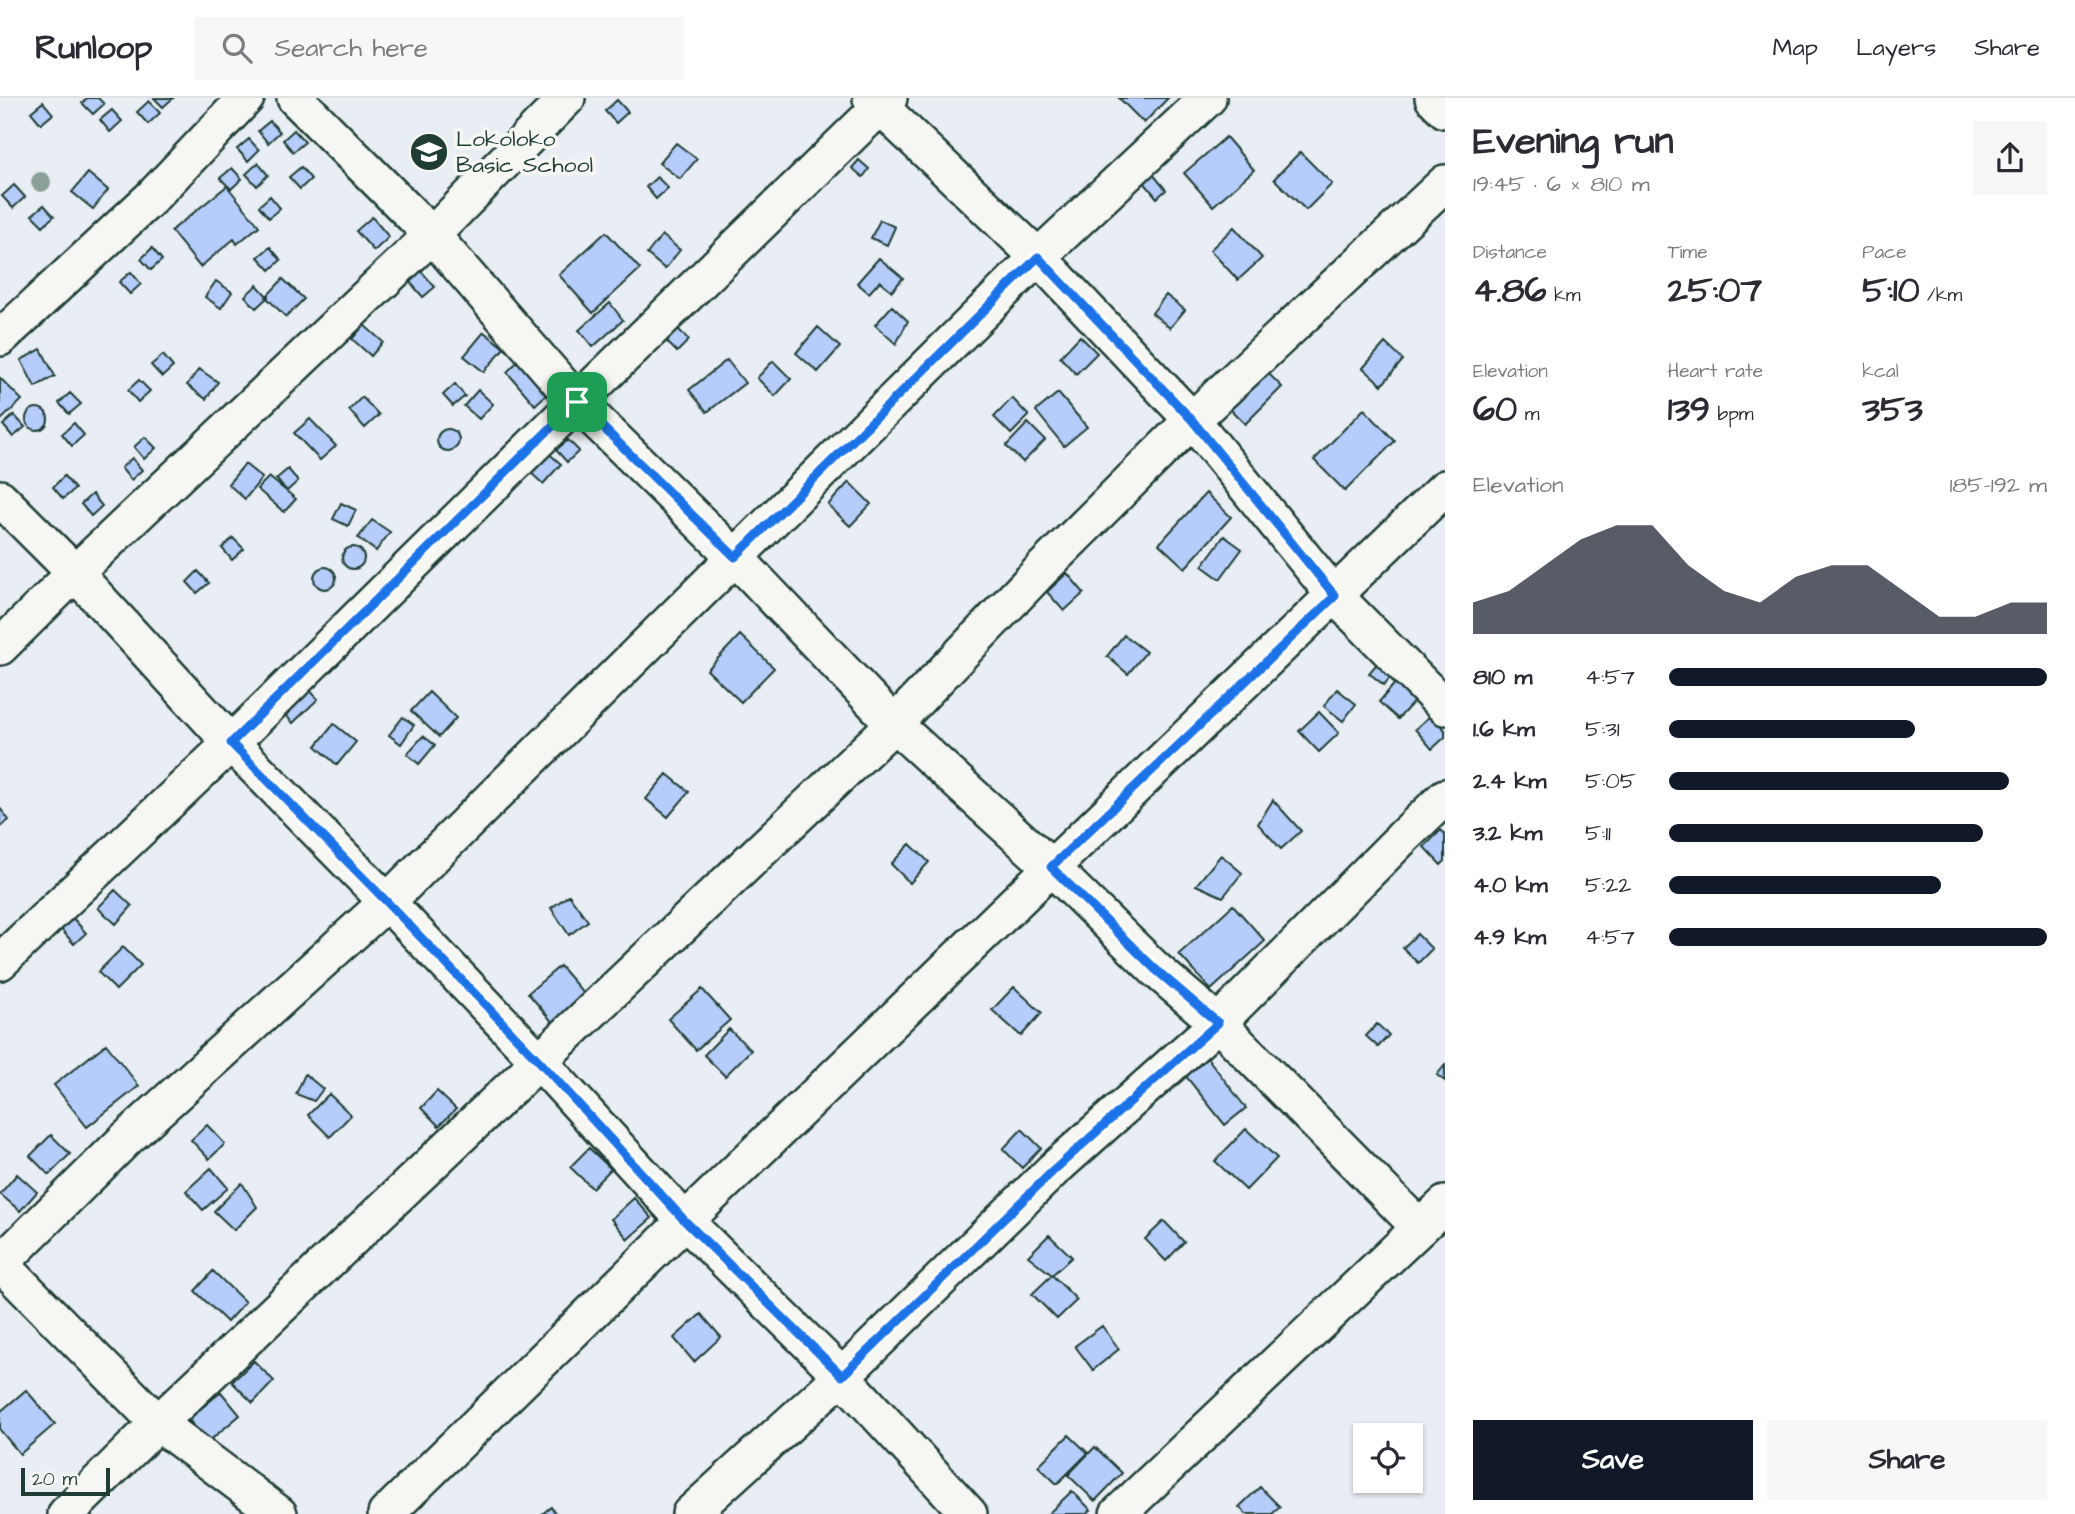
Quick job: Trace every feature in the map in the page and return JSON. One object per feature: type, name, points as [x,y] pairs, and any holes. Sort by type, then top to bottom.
[{"type":"street","points":[[0,338],[151,198],[246,98]]},
{"type":"street","points":[[295,98],[432,235],[577,402],[735,557],[894,724],[1051,867],[1155,969],[1218,1023],[1420,1228]]},
{"type":"street","points":[[0,646],[432,235],[567,98]]},
{"type":"street","points":[[279,1514],[158,1423],[0,1264],[126,1139],[387,902],[1038,257],[1208,98]]},
{"type":"street","points":[[1433,98],[1445,110]]},
{"type":"street","points":[[0,962],[231,743],[880,101],[1038,257],[1192,420],[1335,596],[1445,707]]},
{"type":"street","points":[[66,1514],[158,1423],[894,724],[1043,568],[1192,420],[1445,183]]},
{"type":"street","points":[[386,1514],[685,1221],[1445,488]]},
{"type":"street","points":[[0,498],[75,573],[231,743],[540,1062],[685,1221],[842,1376],[969,1514]]},
{"type":"street","points":[[690,1514],[842,1376],[1053,1171],[1218,1023],[1445,797]]},
{"type":"street","points":[[1118,1514],[1445,1204]]},
{"type":"building","points":[[87,98],[98,98],[104,104],[93,114],[82,103]]},
{"type":"building","points":[[154,98],[173,98],[163,107]]},
{"type":"building","points":[[1119,98],[1168,98],[1144,123]]},
{"type":"building","points":[[617,100],[628,112],[616,123],[605,111]]},
{"type":"building","points":[[149,101],[160,113],[148,124],[137,112]]},
{"type":"building","points":[[43,102],[53,114],[41,124],[31,112]]},
{"type":"building","points":[[112,110],[122,121],[110,132],[100,120]]},
{"type":"building","points":[[270,121],[280,132],[268,143],[258,131]]},
{"type":"building","points":[[294,130],[305,142],[293,152],[283,140]]},
{"type":"building","points":[[1226,137],[1254,170],[1213,206],[1184,173]]},
{"type":"building","points":[[249,139],[259,150],[248,161],[237,149]]},
{"type":"building","points":[[676,143],[697,159],[680,179],[659,163]]},
{"type":"building","points":[[1300,152],[1332,184],[1306,210],[1274,179]]},
{"type":"building","points":[[859,160],[869,169],[863,177],[852,168]]},
{"type":"building","points":[[258,163],[268,175],[257,186],[246,174]]},
{"type":"building","points":[[301,167],[311,179],[300,189],[289,177]]},
{"type":"building","points":[[232,168],[242,179],[231,189],[220,178]]},
{"type":"building","points":[[88,173],[108,190],[93,209],[72,192]]},
{"type":"building","points":[[1152,173],[1166,190],[1157,198],[1143,181]]},
{"type":"building","points":[[657,177],[668,188],[656,199],[646,187]]},
{"type":"building","points":[[14,185],[25,197],[13,208],[2,196]]},
{"type":"building","points":[[227,186],[259,226],[237,244],[234,239],[200,267],[171,231]]},
{"type":"building","points":[[270,196],[280,208],[269,218],[259,206]]},
{"type":"building","points":[[44,205],[54,216],[43,226],[32,215]]},
{"type":"building","points":[[372,217],[389,237],[374,251],[356,231]]},
{"type":"building","points":[[880,220],[895,227],[887,245],[871,238]]},
{"type":"building","points":[[1234,227],[1262,258],[1238,280],[1210,250]]},
{"type":"building","points":[[606,232],[640,269],[593,313],[559,275]]},
{"type":"building","points":[[662,235],[680,250],[665,269],[647,254]]},
{"type":"building","points":[[270,247],[281,260],[270,270],[258,257]]},
{"type":"building","points":[[152,248],[162,260],[151,270],[141,259]]},
{"type":"building","points":[[879,258],[903,278],[892,291],[880,281],[869,293],[857,283]]},
{"type":"building","points":[[421,271],[435,287],[423,297],[409,281]]},
{"type":"building","points":[[131,272],[141,284],[130,294],[119,282]]},
{"type":"building","points":[[283,279],[304,299],[286,317],[266,297]]},
{"type":"building","points":[[216,281],[232,292],[221,308],[205,297]]},
{"type":"building","points":[[257,285],[268,297],[256,308],[245,296]]},
{"type":"building","points":[[1166,295],[1185,310],[1170,328],[1152,313]]},
{"type":"building","points":[[610,303],[623,320],[593,347],[579,330]]},
{"type":"building","points":[[892,306],[908,321],[896,344],[875,325]]},
{"type":"building","points":[[364,325],[383,342],[371,356],[352,339]]},
{"type":"building","points":[[676,327],[689,340],[677,352],[664,339]]},
{"type":"building","points":[[818,327],[840,347],[818,372],[796,353]]},
{"type":"building","points":[[484,332],[504,348],[484,372],[464,356]]},
{"type":"building","points":[[1080,336],[1097,353],[1076,374],[1060,357]]},
{"type":"building","points":[[1385,343],[1403,360],[1382,385],[1363,368]]},
{"type":"building","points":[[41,349],[55,376],[35,387],[21,360]]},
{"type":"building","points":[[163,355],[173,367],[162,377],[151,365]]},
{"type":"building","points":[[727,360],[745,383],[707,412],[689,390]]},
{"type":"building","points":[[518,361],[547,394],[535,405],[507,372]]},
{"type":"building","points":[[773,361],[791,379],[775,396],[757,378]]},
{"type":"building","points":[[1263,368],[1282,387],[1245,424],[1226,405]]},
{"type":"building","points":[[199,369],[218,382],[206,399],[187,385]]},
{"type":"building","points":[[0,378],[22,400],[0,421]]},
{"type":"building","points":[[139,380],[150,391],[138,402],[128,390]]},
{"type":"building","points":[[455,384],[465,396],[453,406],[443,395]]},
{"type":"building","points":[[478,390],[493,404],[479,419],[464,406]]},
{"type":"building","points":[[70,393],[81,404],[69,414],[59,403]]},
{"type":"building","points":[[1058,393],[1087,427],[1064,446],[1036,411]]},
{"type":"building","points":[[362,397],[379,415],[365,428],[349,410]]},
{"type":"building","points":[[1012,398],[1029,416],[1011,434],[994,417]]},
{"type":"building","points":[[37,408],[45,411],[48,419],[45,427],[37,430],[29,427],[26,419],[29,411]]},
{"type":"building","points":[[1364,409],[1395,441],[1345,491],[1314,460]]},
{"type":"building","points":[[14,415],[25,427],[13,437],[3,425]]},
{"type":"building","points":[[310,419],[336,446],[320,460],[294,433]]},
{"type":"building","points":[[74,423],[84,435],[72,446],[62,434]]},
{"type":"building","points":[[1028,423],[1045,440],[1023,462],[1006,446]]},
{"type":"building","points":[[448,429],[456,432],[459,440],[456,448],[448,451],[440,448],[437,440],[440,432]]},
{"type":"building","points":[[145,437],[156,448],[144,459],[134,447]]},
{"type":"building","points":[[568,440],[579,451],[567,462],[556,450]]},
{"type":"building","points":[[546,451],[561,464],[543,484],[528,470]]},
{"type":"building","points":[[132,458],[142,470],[131,480],[121,468]]},
{"type":"building","points":[[245,464],[262,478],[245,499],[228,484]]},
{"type":"building","points":[[288,469],[298,481],[287,491],[276,479]]},
{"type":"building","points":[[64,476],[75,489],[63,499],[53,487]]},
{"type":"building","points":[[269,477],[296,499],[284,512],[257,489]]},
{"type":"building","points":[[849,482],[871,504],[850,526],[828,505]]},
{"type":"building","points":[[1206,493],[1231,517],[1185,568],[1159,544]]},
{"type":"building","points":[[92,494],[102,506],[91,516],[81,504]]},
{"type":"building","points":[[341,503],[356,510],[348,526],[333,519]]},
{"type":"building","points":[[372,520],[390,532],[376,551],[358,538]]},
{"type":"building","points":[[1224,536],[1242,549],[1220,579],[1202,566]]},
{"type":"building","points":[[233,538],[244,549],[232,560],[222,548]]},
{"type":"building","points":[[353,547],[361,550],[364,558],[361,566],[353,569],[345,566],[342,558],[345,550]]},
{"type":"building","points":[[325,567],[333,570],[336,578],[333,586],[325,589],[317,586],[314,578],[317,570]]},
{"type":"building","points":[[198,571],[209,583],[197,593],[187,582]]},
{"type":"building","points":[[1067,573],[1084,593],[1064,611],[1047,592]]},
{"type":"building","points":[[740,635],[774,668],[741,702],[707,670]]},
{"type":"building","points":[[1124,635],[1146,652],[1128,674],[1107,656]]},
{"type":"building","points":[[1385,654],[1400,666],[1384,685],[1369,673]]},
{"type":"building","points":[[301,681],[318,699],[293,723],[276,706]]},
{"type":"building","points":[[1397,681],[1417,698],[1398,719],[1379,702]]},
{"type":"building","points":[[1337,689],[1356,704],[1343,721],[1324,706]]},
{"type":"building","points":[[429,692],[456,718],[439,737],[411,711]]},
{"type":"building","points":[[1319,712],[1339,733],[1319,752],[1299,731]]},
{"type":"building","points":[[1431,715],[1445,730],[1445,737],[1432,749],[1415,729]]},
{"type":"building","points":[[403,717],[414,725],[401,744],[389,735]]},
{"type":"building","points":[[334,724],[356,742],[337,765],[316,746]]},
{"type":"building","points":[[423,736],[435,745],[419,764],[407,754]]},
{"type":"building","points":[[667,774],[689,792],[668,817],[646,799]]},
{"type":"building","points":[[1273,800],[1301,831],[1281,849],[1258,824]]},
{"type":"building","points":[[0,808],[9,820],[0,827]]},
{"type":"building","points":[[1441,830],[1445,834],[1445,861],[1441,865],[1424,847]]},
{"type":"building","points":[[910,844],[929,862],[910,883],[891,864]]},
{"type":"building","points":[[1221,855],[1242,873],[1223,897],[1196,885]]},
{"type":"building","points":[[115,890],[132,906],[116,924],[98,908]]},
{"type":"building","points":[[569,895],[588,921],[569,935],[551,908]]},
{"type":"building","points":[[1233,905],[1265,941],[1211,990],[1179,954]]},
{"type":"building","points":[[72,917],[86,933],[74,944],[60,928]]},
{"type":"building","points":[[1417,934],[1432,949],[1418,963],[1403,948]]},
{"type":"building","points":[[123,947],[141,965],[116,990],[98,972]]},
{"type":"building","points":[[560,966],[586,996],[554,1024],[528,993]]},
{"type":"building","points":[[1014,987],[1042,1013],[1021,1036],[992,1010]]},
{"type":"building","points":[[702,989],[730,1020],[696,1050],[668,1019]]},
{"type":"building","points":[[1377,1024],[1389,1035],[1378,1047],[1366,1036]]},
{"type":"building","points":[[729,1029],[751,1050],[725,1076],[704,1055]]},
{"type":"building","points":[[106,1044],[139,1086],[87,1127],[54,1085]]},
{"type":"building","points":[[1206,1056],[1246,1108],[1225,1125],[1184,1074]]},
{"type":"building","points":[[1445,1065],[1445,1081],[1437,1075]]},
{"type":"building","points":[[305,1074],[323,1089],[314,1101],[296,1094]]},
{"type":"building","points":[[437,1091],[456,1109],[439,1126],[421,1108]]},
{"type":"building","points":[[329,1094],[351,1115],[330,1137],[308,1115]]},
{"type":"building","points":[[207,1125],[225,1144],[209,1159],[191,1140]]},
{"type":"building","points":[[1022,1129],[1041,1148],[1022,1168],[1003,1149]]},
{"type":"building","points":[[1246,1129],[1277,1158],[1246,1190],[1215,1161]]},
{"type":"building","points":[[51,1135],[70,1154],[49,1175],[30,1156]]},
{"type":"building","points":[[589,1148],[611,1169],[592,1188],[570,1167]]},
{"type":"building","points":[[211,1168],[228,1188],[203,1210],[186,1191]]},
{"type":"building","points":[[17,1174],[37,1192],[20,1211],[0,1194]]},
{"type":"building","points":[[242,1183],[257,1207],[234,1230],[214,1211]]},
{"type":"building","points":[[634,1198],[652,1218],[628,1239],[611,1219]]},
{"type":"building","points":[[1164,1221],[1184,1242],[1166,1261],[1145,1239]]},
{"type":"building","points":[[1049,1235],[1072,1257],[1052,1275],[1028,1256]]},
{"type":"building","points":[[213,1271],[245,1302],[227,1322],[195,1291]]},
{"type":"building","points":[[1052,1275],[1077,1300],[1057,1319],[1032,1294]]},
{"type":"building","points":[[701,1314],[721,1337],[694,1362],[674,1338]]},
{"type":"building","points":[[1102,1326],[1119,1349],[1093,1370],[1075,1346]]},
{"type":"building","points":[[254,1361],[274,1381],[253,1403],[232,1382]]},
{"type":"building","points":[[26,1390],[55,1424],[20,1454],[0,1430],[0,1412]]},
{"type":"building","points":[[221,1392],[240,1415],[208,1442],[188,1419]]},
{"type":"building","points":[[1069,1435],[1088,1453],[1057,1484],[1038,1466]]},
{"type":"building","points":[[1095,1447],[1122,1473],[1095,1501],[1068,1475]]},
{"type":"building","points":[[1260,1487],[1280,1507],[1272,1514],[1246,1514],[1239,1507]]},
{"type":"building","points":[[1072,1491],[1091,1510],[1086,1514],[1048,1514]]},
{"type":"building","points":[[551,1507],[556,1514],[542,1514]]},
{"type":"place","name":"Lokoloko Basic School","points":[[429,152]]},
{"type":"route","points":[[1038,257],[1192,420],[1335,596],[1051,867],[1155,969],[1218,1023],[1053,1171],[842,1376],[685,1221],[540,1062],[231,743],[577,402],[735,557],[1038,257]]}]
